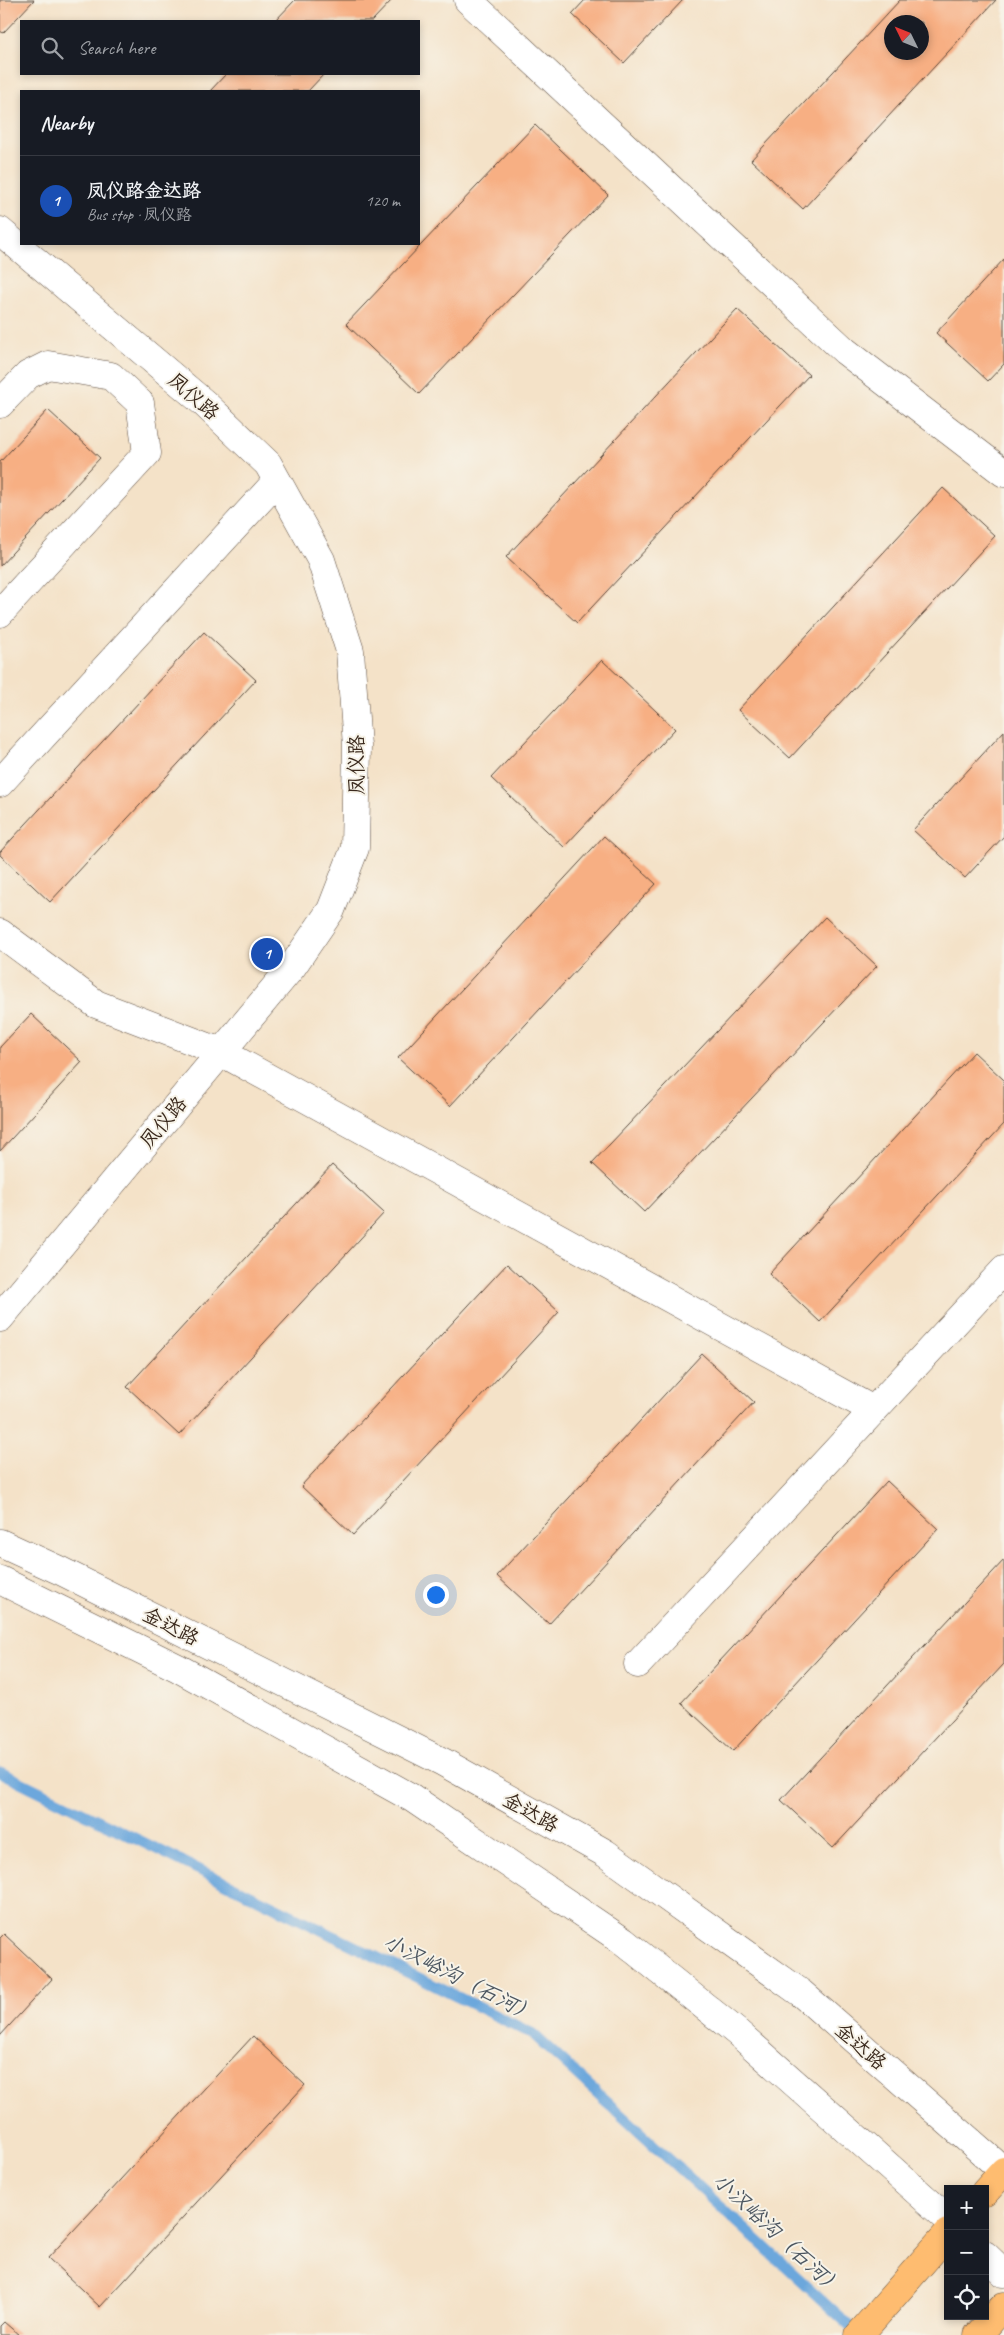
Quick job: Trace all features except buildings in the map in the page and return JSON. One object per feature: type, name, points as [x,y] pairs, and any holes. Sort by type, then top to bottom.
[{"type":"main road","points":[[989,2188],[1004,2171]]},
{"type":"main road","points":[[859,2335],[944,2238]]},
{"type":"main road","points":[[978,2335],[1004,2306]]},
{"type":"street","points":[[468,0],[845,352],[1004,473]]},
{"type":"street","name":"凤仪路","points":[[0,231],[204,403],[268,464],[321,560],[350,651],[357,746],[355,848],[331,910],[292,967],[0,1318]]},
{"type":"street","points":[[0,404],[28,375],[48,365],[111,376],[140,402],[147,453],[0,613]]},
{"type":"street","points":[[0,783],[277,481]]},
{"type":"street","points":[[0,933],[96,1004],[222,1052],[874,1410]]},
{"type":"street","points":[[638,1664],[1004,1270]]},
{"type":"street","name":"金达路","points":[[0,1543],[61,1571],[443,1762],[605,1853],[801,1993],[1004,2171]]},
{"type":"street","name":"金达路","points":[[0,1580],[178,1668],[412,1798],[623,1941],[738,2033],[944,2215]]},
{"type":"street","points":[[989,2259],[1004,2273]]},
{"type":"waterway","name":"小汉峪沟（石河）","points":[[0,1772],[533,2034],[860,2335]]},
{"type":"place","name":"凤仪路金达路","points":[[267,954]]}]
